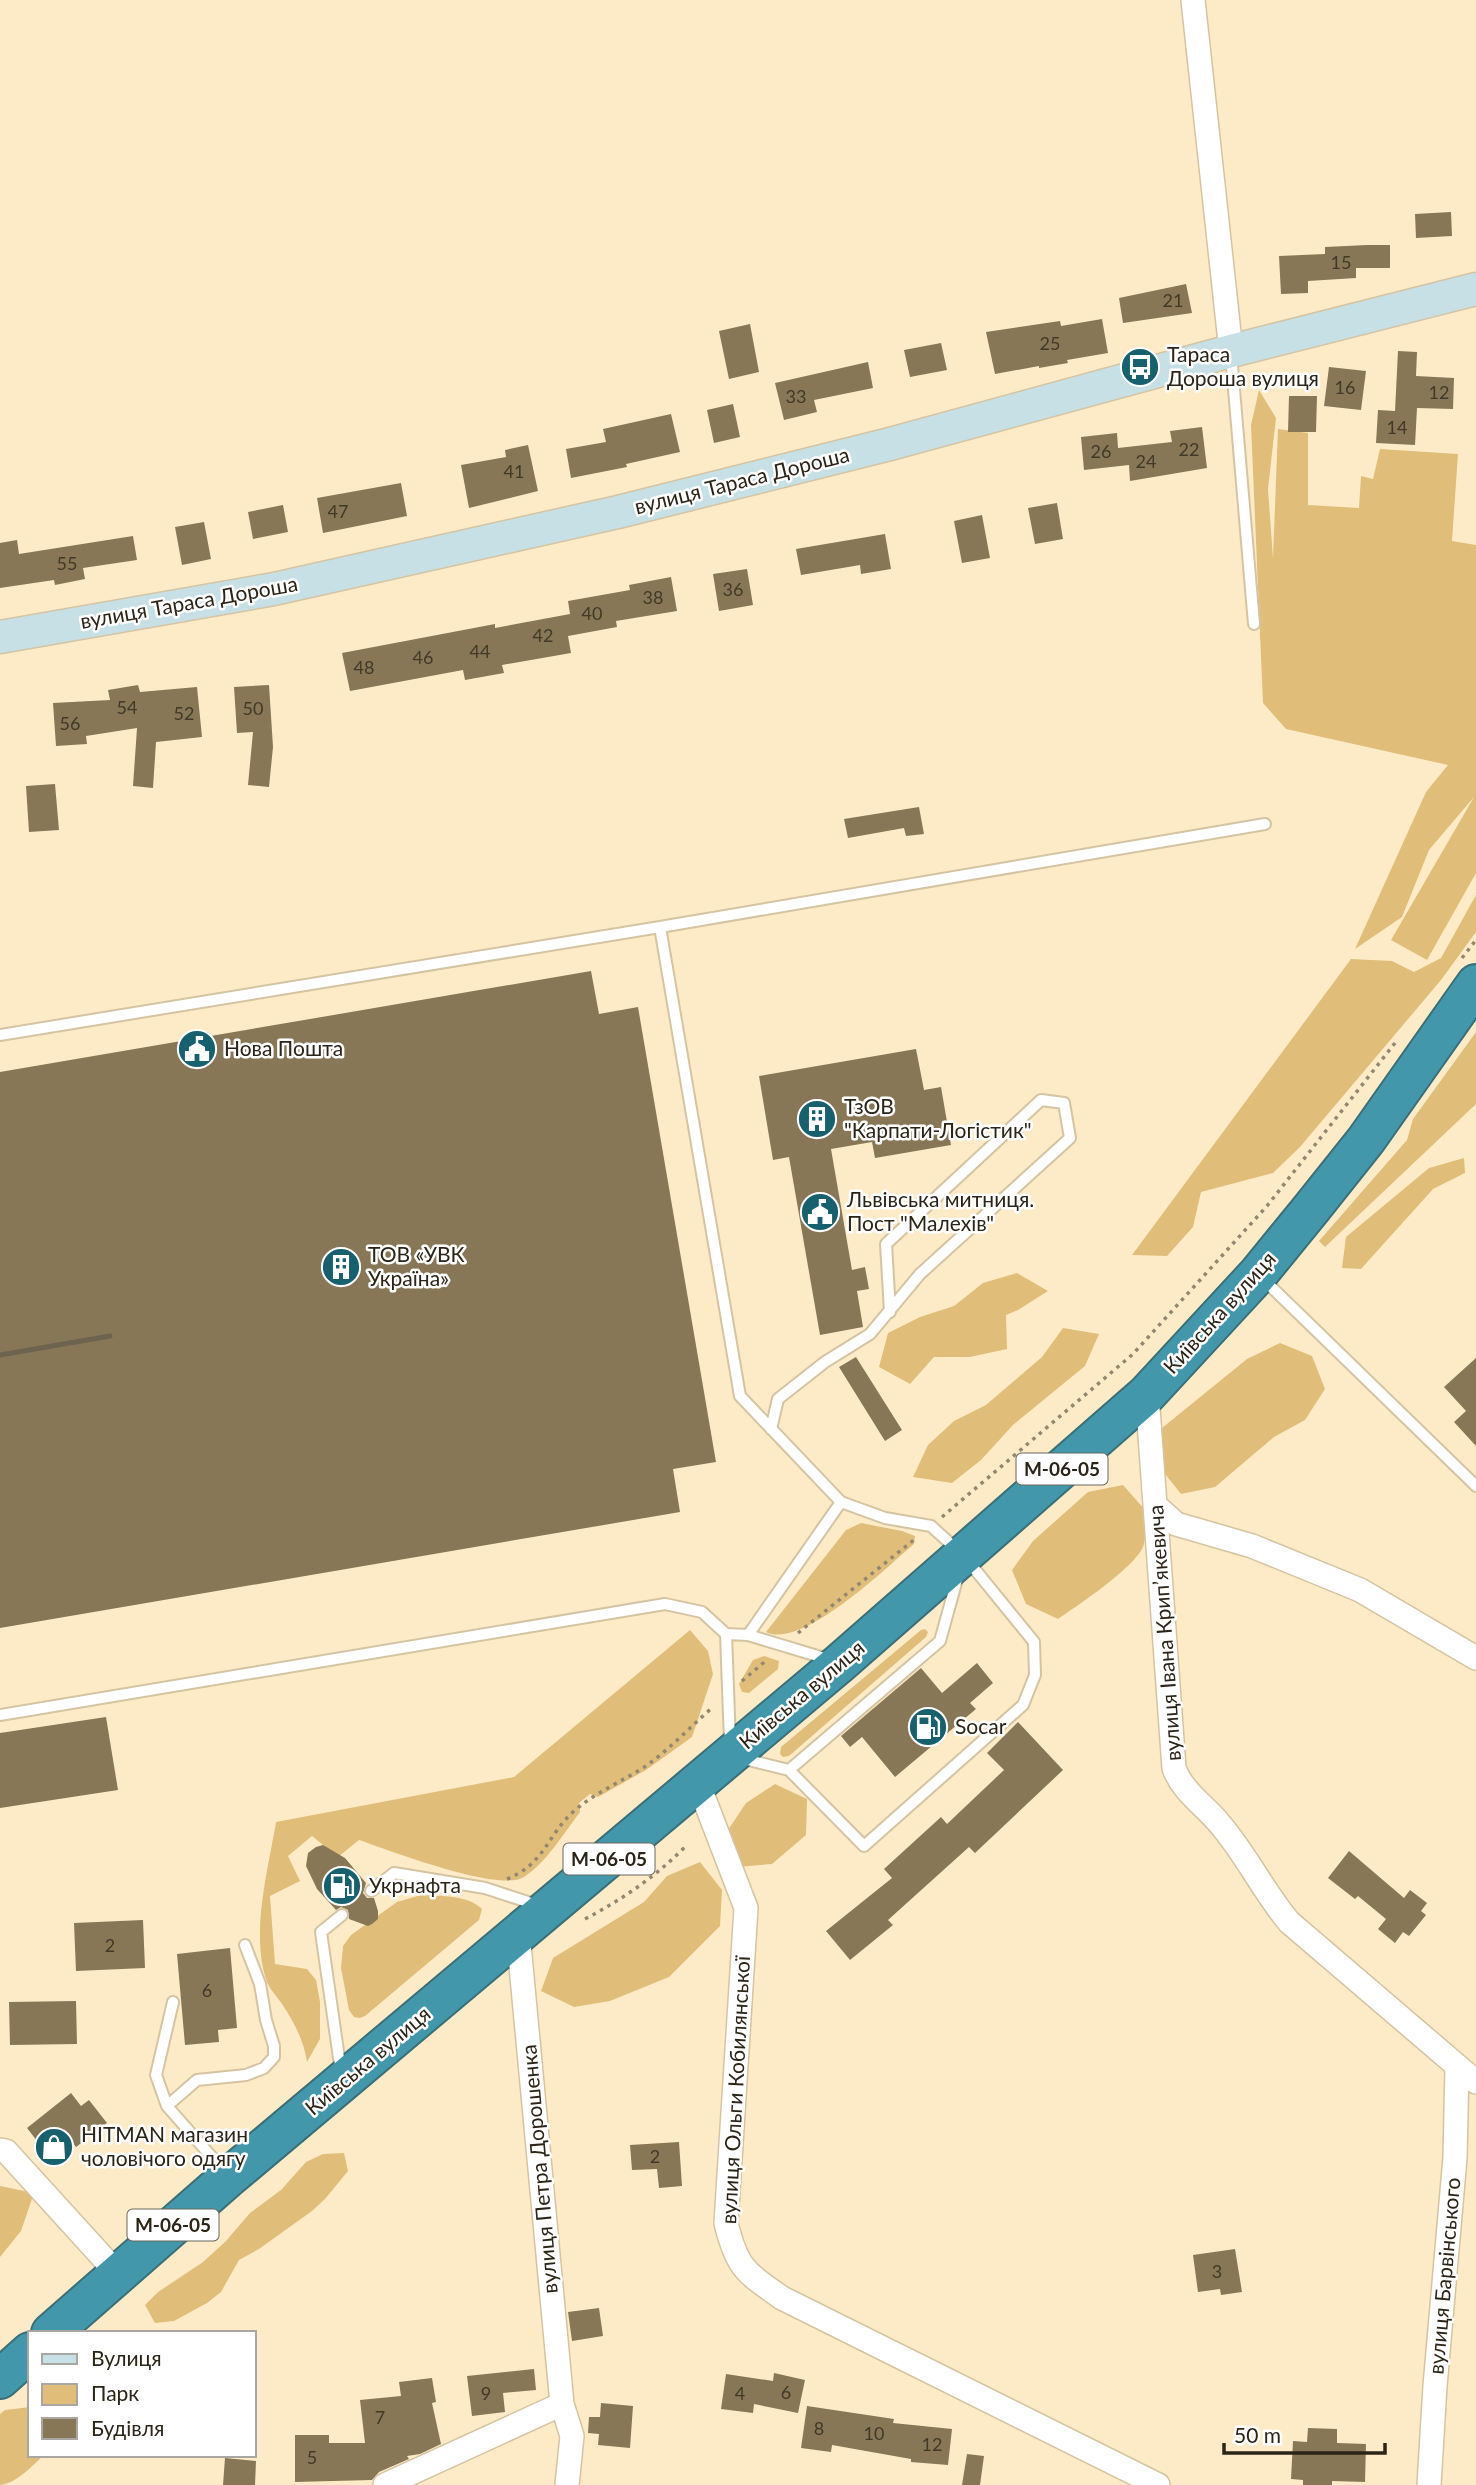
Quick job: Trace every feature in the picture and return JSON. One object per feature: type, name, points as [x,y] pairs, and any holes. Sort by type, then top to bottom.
[{"type":"highway","name":"Київська вулиця","points":[[53,2331],[229,2177],[518,1934],[564,1915],[698,1783],[964,1556],[1147,1394],[1258,1274],[1366,1140],[1468,973]]},
{"type":"highway","points":[[0,2379],[28,2354]]},
{"type":"street","points":[[1194,0],[1231,351]]},
{"type":"street","name":"вулиця Тараса Дороша","points":[[0,637],[274,589],[618,512],[890,444],[1231,351],[1476,289]]},
{"type":"street","name":"вулиця Івана Крипʼякевича","points":[[1147,1394],[1174,1768],[1178,1780],[1219,1823],[1250,1864],[1268,1896],[1289,1922],[1476,2082]]},
{"type":"street","points":[[1155,1505],[1177,1524],[1252,1546],[1360,1590],[1476,1658]]},
{"type":"street","name":"вулиця Ольги Кобилянської","points":[[698,1783],[746,1908],[726,2223],[733,2252],[748,2274],[782,2298],[1158,2485]]},
{"type":"street","name":"вулиця Петра Дорошенка","points":[[518,1934],[562,2404],[572,2436],[567,2485]]},
{"type":"street","name":"вулиця Барвінського","points":[[1429,2485],[1455,2158],[1457,2067]]},
{"type":"street","points":[[0,2150],[6,2151],[117,2273]]},
{"type":"street","points":[[385,2485],[562,2404]]},
{"type":"lane","points":[[1231,351],[1254,624]]},
{"type":"lane","points":[[0,1035],[1265,824]]},
{"type":"lane","points":[[660,927],[740,1396],[841,1502],[885,1518],[931,1526],[964,1556],[1034,1642],[1035,1675],[1023,1705],[864,1846],[789,1770],[730,1756],[726,1634]]},
{"type":"lane","points":[[771,1429],[778,1399],[825,1362],[870,1334],[890,1312],[920,1274],[1070,1138],[1064,1103],[1041,1100],[886,1244],[890,1312]]},
{"type":"lane","points":[[1258,1274],[1476,1486]]},
{"type":"lane","points":[[748,1636],[841,1502]]},
{"type":"lane","points":[[789,1770],[940,1641],[964,1556]]},
{"type":"lane","points":[[0,1715],[665,1604],[702,1612],[726,1634],[748,1636],[840,1663]]},
{"type":"lane","points":[[371,1891],[394,1873],[485,1888],[564,1915]]},
{"type":"lane","points":[[342,1915],[321,1932],[343,2082]]},
{"type":"lane","points":[[167,2106],[197,2080],[246,2075],[264,2068],[274,2057],[260,1984],[245,1945]]},
{"type":"lane","points":[[173,2002],[156,2075],[167,2106],[229,2177]]},
{"type":"path","points":[[1468,973],[1476,940]]},
{"type":"path","points":[[485,1888],[521,1874],[529,1868],[572,1813],[595,1794],[652,1761],[817,1616],[931,1526],[1133,1354],[1268,1206],[1401,1036]]},
{"type":"path","points":[[564,1915],[631,1894],[685,1847]]},
{"type":"green space","points":[[1259,390],[1276,418],[1268,489],[1273,558],[1278,429],[1308,433],[1308,505],[1359,508],[1361,476],[1373,479],[1380,449],[1458,454],[1452,541],[1476,545],[1476,873],[1427,960],[1391,940],[1474,797],[1429,850],[1402,917],[1355,949],[1426,792],[1448,765],[1286,729],[1263,703],[1251,425]]},
{"type":"green space","points":[[1476,895],[1476,932],[1441,980],[1300,1147],[1273,1173],[1201,1192],[1193,1227],[1167,1256],[1132,1255],[1351,959],[1392,961],[1414,972],[1441,958]]},
{"type":"green space","points":[[1476,1032],[1476,1104],[1325,1247],[1319,1241],[1407,1140],[1413,1119]]},
{"type":"green space","points":[[1464,1158],[1465,1173],[1433,1189],[1361,1269],[1342,1268],[1346,1237],[1429,1168]]},
{"type":"green space","points":[[1017,1273],[1048,1291],[1006,1315],[1007,1349],[970,1357],[934,1357],[910,1384],[879,1367],[888,1333],[920,1317],[954,1306],[983,1283]]},
{"type":"green space","points":[[1063,1328],[1099,1334],[1085,1366],[1013,1425],[981,1460],[952,1483],[913,1477],[928,1445],[954,1421],[986,1405],[1042,1357]]},
{"type":"green space","points":[[1280,1343],[1312,1356],[1325,1389],[1305,1420],[1274,1437],[1215,1487],[1181,1494],[1158,1465],[1162,1428],[1247,1359]]},
{"type":"green space","points":[[1123,1485],[1146,1511],[1145,1540],[1140,1553],[1120,1574],[1058,1619],[1026,1604],[1012,1570],[1033,1541],[1088,1492]]},
{"type":"green space","points":[[861,1523],[915,1536],[914,1544],[865,1587],[822,1618],[801,1629],[782,1634],[766,1632],[846,1530]]},
{"type":"green space","points":[[925,1629],[928,1632],[926,1637],[789,1756],[783,1757],[780,1754],[781,1747]]},
{"type":"green space","points":[[690,1630],[708,1651],[713,1674],[692,1737],[646,1770],[598,1797],[590,1794],[579,1803],[580,1812],[561,1838],[548,1855],[524,1877],[511,1880],[469,1875],[359,1840],[338,1857],[312,1836],[288,1856],[300,1881],[270,1896],[275,1964],[307,1969],[316,1980],[320,2002],[320,2039],[307,2062],[298,2032],[268,1985],[262,1964],[262,1902],[276,1822],[514,1777]]},
{"type":"green space","points":[[764,1656],[779,1661],[778,1669],[749,1693],[742,1692],[739,1684],[753,1660]]},
{"type":"green space","points":[[775,1784],[807,1799],[806,1835],[772,1864],[737,1867],[726,1833],[746,1803]]},
{"type":"green space","points":[[700,1862],[722,1890],[720,1926],[669,1977],[610,2001],[574,2007],[541,1991],[553,1958],[644,1902],[667,1876]]},
{"type":"green space","points":[[421,1895],[454,1897],[476,1904],[482,1909],[479,1920],[365,2016],[354,2017],[349,2010],[341,1968],[343,1946],[351,1935],[397,1902]]},
{"type":"green space","points":[[344,2153],[348,2171],[312,2211],[239,2260],[221,2292],[207,2303],[174,2321],[155,2323],[145,2305],[158,2292],[203,2262],[250,2213],[281,2190],[306,2162],[323,2154]]},
{"type":"green space","points":[[0,2186],[34,2193],[21,2231],[0,2257]]},
{"type":"green space","points":[[28,2407],[28,2457],[42,2457],[18,2478],[0,2485],[0,2414],[5,2410]]},
{"type":"building","points":[[1451,212],[1452,236],[1416,238],[1415,214]]},
{"type":"building","points":[[1390,245],[1390,268],[1356,268],[1356,278],[1308,281],[1308,293],[1281,294],[1279,256],[1325,254],[1325,247]]},
{"type":"building","points":[[1186,284],[1192,313],[1123,323],[1119,298]]},
{"type":"building","points":[[1102,319],[1108,353],[1067,360],[1068,363],[995,374],[986,332],[1060,321],[1061,326]]},
{"type":"building","points":[[750,324],[759,372],[729,379],[719,331]]},
{"type":"building","points":[[941,343],[947,370],[910,377],[904,350]]},
{"type":"building","points":[[1398,351],[1417,352],[1416,376],[1454,378],[1453,409],[1417,408],[1415,445],[1376,443],[1378,410],[1395,411]]},
{"type":"building","points":[[868,362],[873,388],[814,400],[817,412],[784,420],[775,383]]},
{"type":"building","points":[[1329,367],[1366,371],[1361,410],[1324,406]]},
{"type":"building","points":[[1289,396],[1317,396],[1316,432],[1288,432]]},
{"type":"building","points":[[733,404],[740,437],[714,443],[707,410]]},
{"type":"building","points":[[671,414],[680,452],[626,464],[627,467],[571,478],[566,449],[606,442],[603,429]]},
{"type":"building","points":[[1202,427],[1207,468],[1130,481],[1129,465],[1084,470],[1081,437],[1117,433],[1118,448],[1172,442],[1170,431]]},
{"type":"building","points":[[528,445],[538,491],[469,508],[461,465],[506,457],[505,450]]},
{"type":"building","points":[[401,483],[407,516],[323,533],[317,498]]},
{"type":"building","points":[[1057,503],[1063,539],[1035,544],[1028,508]]},
{"type":"building","points":[[283,505],[288,532],[253,539],[248,512]]},
{"type":"building","points":[[982,515],[990,558],[962,563],[954,521]]},
{"type":"building","points":[[204,522],[211,559],[182,565],[175,527]]},
{"type":"building","points":[[885,534],[891,569],[861,574],[860,565],[801,575],[796,549]]},
{"type":"building","points":[[133,536],[137,560],[83,568],[85,579],[55,585],[54,580],[0,588],[0,543],[17,540],[19,554]]},
{"type":"building","points":[[747,569],[753,605],[719,611],[713,574]]},
{"type":"building","points":[[671,577],[677,611],[616,621],[617,627],[568,636],[571,653],[502,665],[504,673],[465,680],[463,670],[350,691],[342,653],[495,624],[495,628],[570,614],[568,601],[630,590],[629,585]]},
{"type":"building","points":[[138,685],[140,692],[197,687],[202,737],[156,742],[153,788],[133,786],[137,728],[86,736],[87,744],[56,746],[53,703],[110,700],[108,690]]},
{"type":"building","points":[[269,685],[273,747],[269,787],[248,785],[253,732],[237,733],[234,687]]},
{"type":"building","points":[[55,784],[59,830],[29,832],[26,786]]},
{"type":"building","points":[[919,807],[924,834],[906,836],[904,828],[848,838],[844,819]]},
{"type":"building","name":"ТОВ «УВК Україна»","points":[[591,971],[599,1014],[638,1007],[716,1462],[673,1469],[680,1512],[0,1628],[0,1072]]},
{"type":"building","points":[[916,1049],[924,1090],[941,1087],[951,1145],[875,1158],[872,1142],[831,1149],[852,1270],[865,1267],[869,1289],[857,1291],[863,1327],[820,1335],[789,1157],[773,1160],[759,1076]]},
{"type":"building","points":[[856,1357],[902,1430],[885,1441],[839,1367]]},
{"type":"building","points":[[1476,1358],[1476,1446],[1454,1422],[1466,1411],[1444,1387]]},
{"type":"building","points":[[977,1663],[993,1683],[970,1703],[976,1709],[895,1777],[862,1737],[850,1747],[841,1736],[921,1668],[942,1693]]},
{"type":"building","points":[[106,1717],[118,1790],[0,1808],[0,1733]]},
{"type":"building","points":[[1018,1722],[1063,1770],[975,1853],[969,1847],[888,1920],[893,1925],[850,1960],[826,1931],[892,1878],[884,1869],[941,1817],[947,1824],[1004,1770],[987,1753]]},
{"type":"building","name":"Укрнафта","points":[[323,1845],[345,1858],[366,1883],[363,1893],[367,1898],[374,1898],[378,1911],[378,1919],[372,1924],[368,1926],[349,1919],[348,1910],[341,1907],[336,1910],[317,1889],[306,1866],[308,1853]]},
{"type":"building","points":[[1349,1851],[1404,1898],[1410,1890],[1427,1903],[1421,1911],[1426,1915],[1409,1936],[1403,1932],[1395,1943],[1378,1929],[1386,1919],[1358,1896],[1355,1899],[1328,1878]]},
{"type":"building","points":[[143,1920],[145,1968],[76,1971],[74,1923]]},
{"type":"building","points":[[230,1948],[237,2028],[218,2030],[219,2042],[185,2045],[177,1954]]},
{"type":"building","points":[[76,2001],[77,2044],[10,2045],[9,2002]]},
{"type":"building","points":[[71,2093],[81,2106],[89,2100],[107,2123],[76,2147],[73,2143],[51,2159],[27,2128]]},
{"type":"building","points":[[679,2142],[682,2186],[659,2188],[657,2169],[632,2170],[630,2145]]},
{"type":"building","points":[[1235,2249],[1242,2292],[1221,2295],[1220,2289],[1198,2292],[1193,2255]]},
{"type":"building","points":[[599,2308],[603,2336],[572,2341],[568,2312]]},
{"type":"building","points":[[534,2369],[536,2390],[503,2393],[505,2412],[472,2416],[467,2376]]},
{"type":"building","points":[[774,2373],[805,2380],[798,2413],[754,2404],[753,2413],[721,2409],[726,2374],[773,2381]]},
{"type":"building","points":[[432,2378],[436,2402],[432,2403],[441,2444],[420,2454],[407,2456],[409,2459],[379,2472],[372,2480],[295,2482],[295,2435],[329,2435],[329,2443],[365,2443],[360,2400],[401,2396],[399,2382]]},
{"type":"building","points":[[601,2403],[633,2406],[630,2448],[598,2445],[599,2434],[588,2433],[589,2417],[600,2417]]},
{"type":"building","points":[[807,2406],[894,2419],[893,2423],[952,2429],[948,2465],[911,2462],[911,2459],[832,2445],[831,2452],[801,2448]]},
{"type":"building","points":[[1308,2428],[1337,2429],[1337,2443],[1366,2444],[1365,2482],[1332,2481],[1332,2485],[1303,2485],[1303,2480],[1291,2479],[1293,2441],[1307,2442]]},
{"type":"building","points":[[967,2454],[984,2456],[980,2485],[962,2485]]},
{"type":"building","points":[[225,2458],[256,2461],[255,2485],[223,2485]]},
{"type":"railway","points":[[0,1355],[110,1336]]},
{"type":"place","name":"Тараса Дороша вулиця","points":[[1140,367]]},
{"type":"place","name":"Нова Пошта","points":[[197,1049]]},
{"type":"place","name":"ТзОВ \"Карпати-Логістик\"","points":[[817,1119]]},
{"type":"place","name":"Львівська митниця. Пост \"Малехів\"","points":[[820,1212]]},
{"type":"place","name":"ТОВ «УВК Україна»","points":[[341,1267]]},
{"type":"place","name":"Socar","points":[[928,1727]]},
{"type":"place","name":"Укрнафта","points":[[342,1886]]},
{"type":"place","name":"HITMAN магазин чоловічого одягу","points":[[54,2147]]}]
